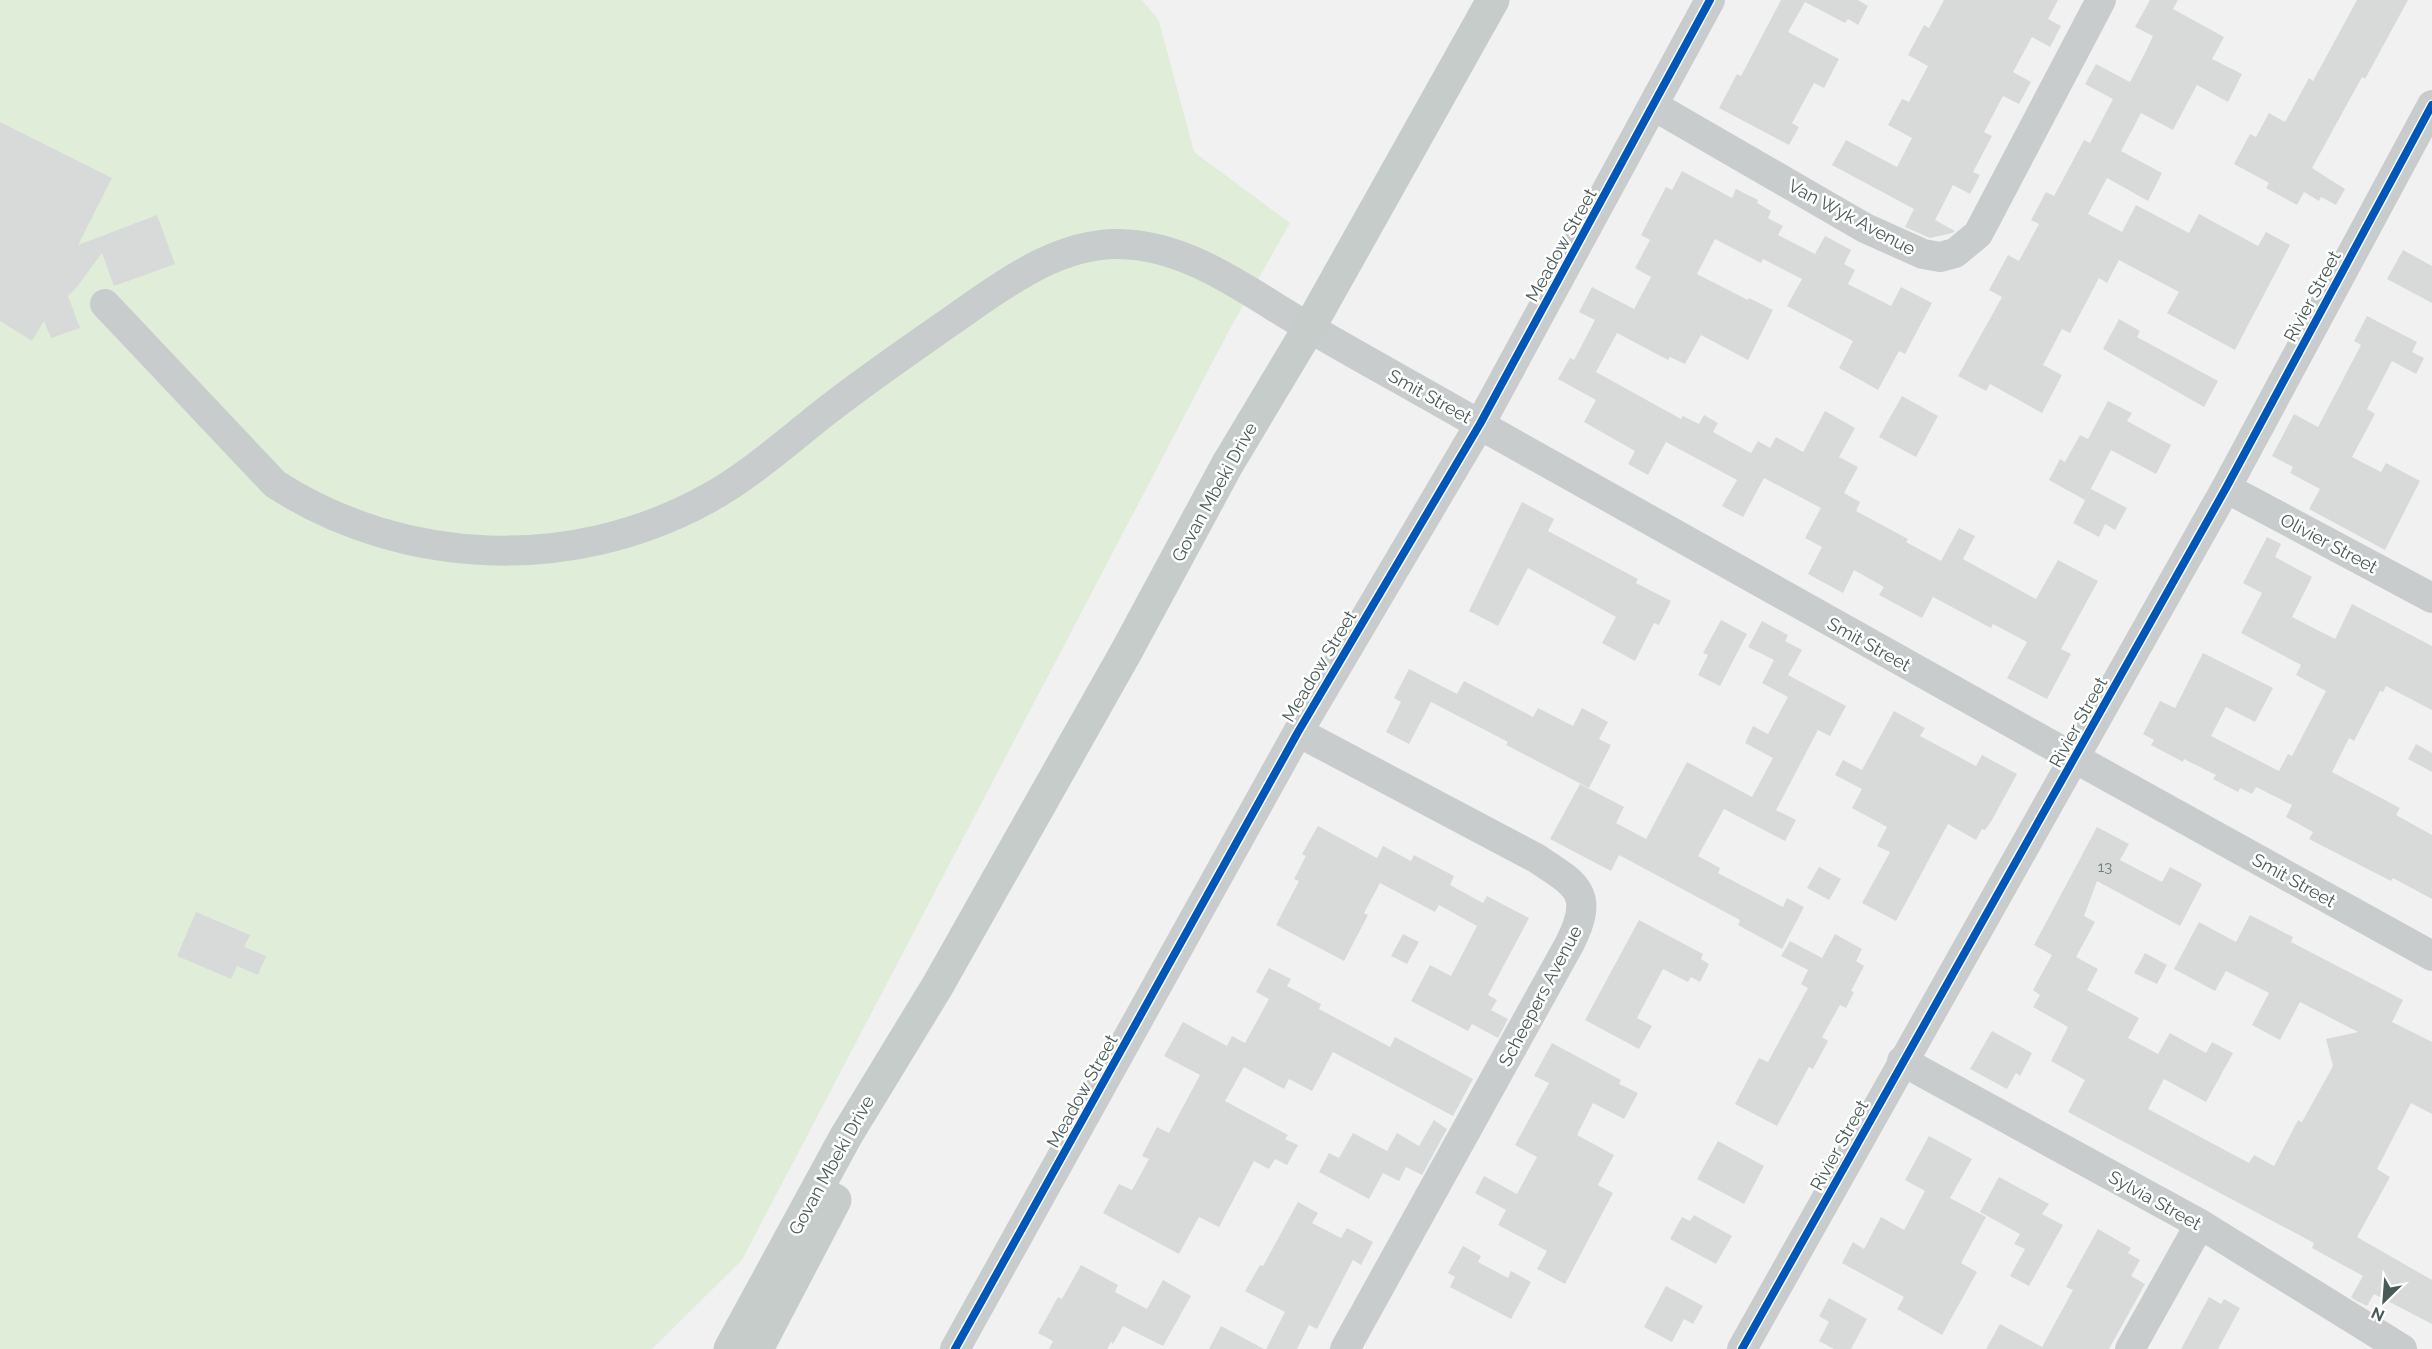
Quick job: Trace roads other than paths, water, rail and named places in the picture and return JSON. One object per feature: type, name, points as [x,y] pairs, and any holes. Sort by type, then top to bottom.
[{"type":"main road","name":"Govan Mbeki Drive","points":[[730,1349],[846,1136],[938,985],[1126,652],[1227,465],[1309,328],[1492,0]]},
{"type":"main road","name":"Govan Mbeki Drive","points":[[757,1349],[909,1058],[938,985]]},
{"type":"street","name":"Meadow Street","points":[[955,1349],[1298,732],[1480,424],[1710,0]]},
{"type":"street","name":"Van Wyk Avenue","points":[[1654,105],[1865,228],[1923,254],[1940,257],[1955,253],[1978,234],[2101,0]]},
{"type":"street","name":"Rivier Street","points":[[1742,1349],[2226,488],[2432,105]]},
{"type":"street","name":"Smit Street","points":[[105,304],[275,484],[306,504],[344,522],[392,538],[436,546],[494,552],[533,552],[627,534],[704,501],[739,479],[863,382],[981,300],[1059,255],[1091,247],[1119,244],[1178,255],[1204,265],[1309,328],[2075,759],[2432,956]]},
{"type":"street","name":"Olivier Street","points":[[2226,488],[2432,598]]},
{"type":"street","name":"Scheepers Avenue","points":[[1298,732],[1536,858],[1564,876],[1580,893],[1583,907],[1581,922],[1565,954],[1345,1349]]},
{"type":"street","name":"Sylvia Street","points":[[1902,1061],[2200,1224],[2402,1349]]},
{"type":"street","points":[[2130,1349],[2200,1224]]}]
